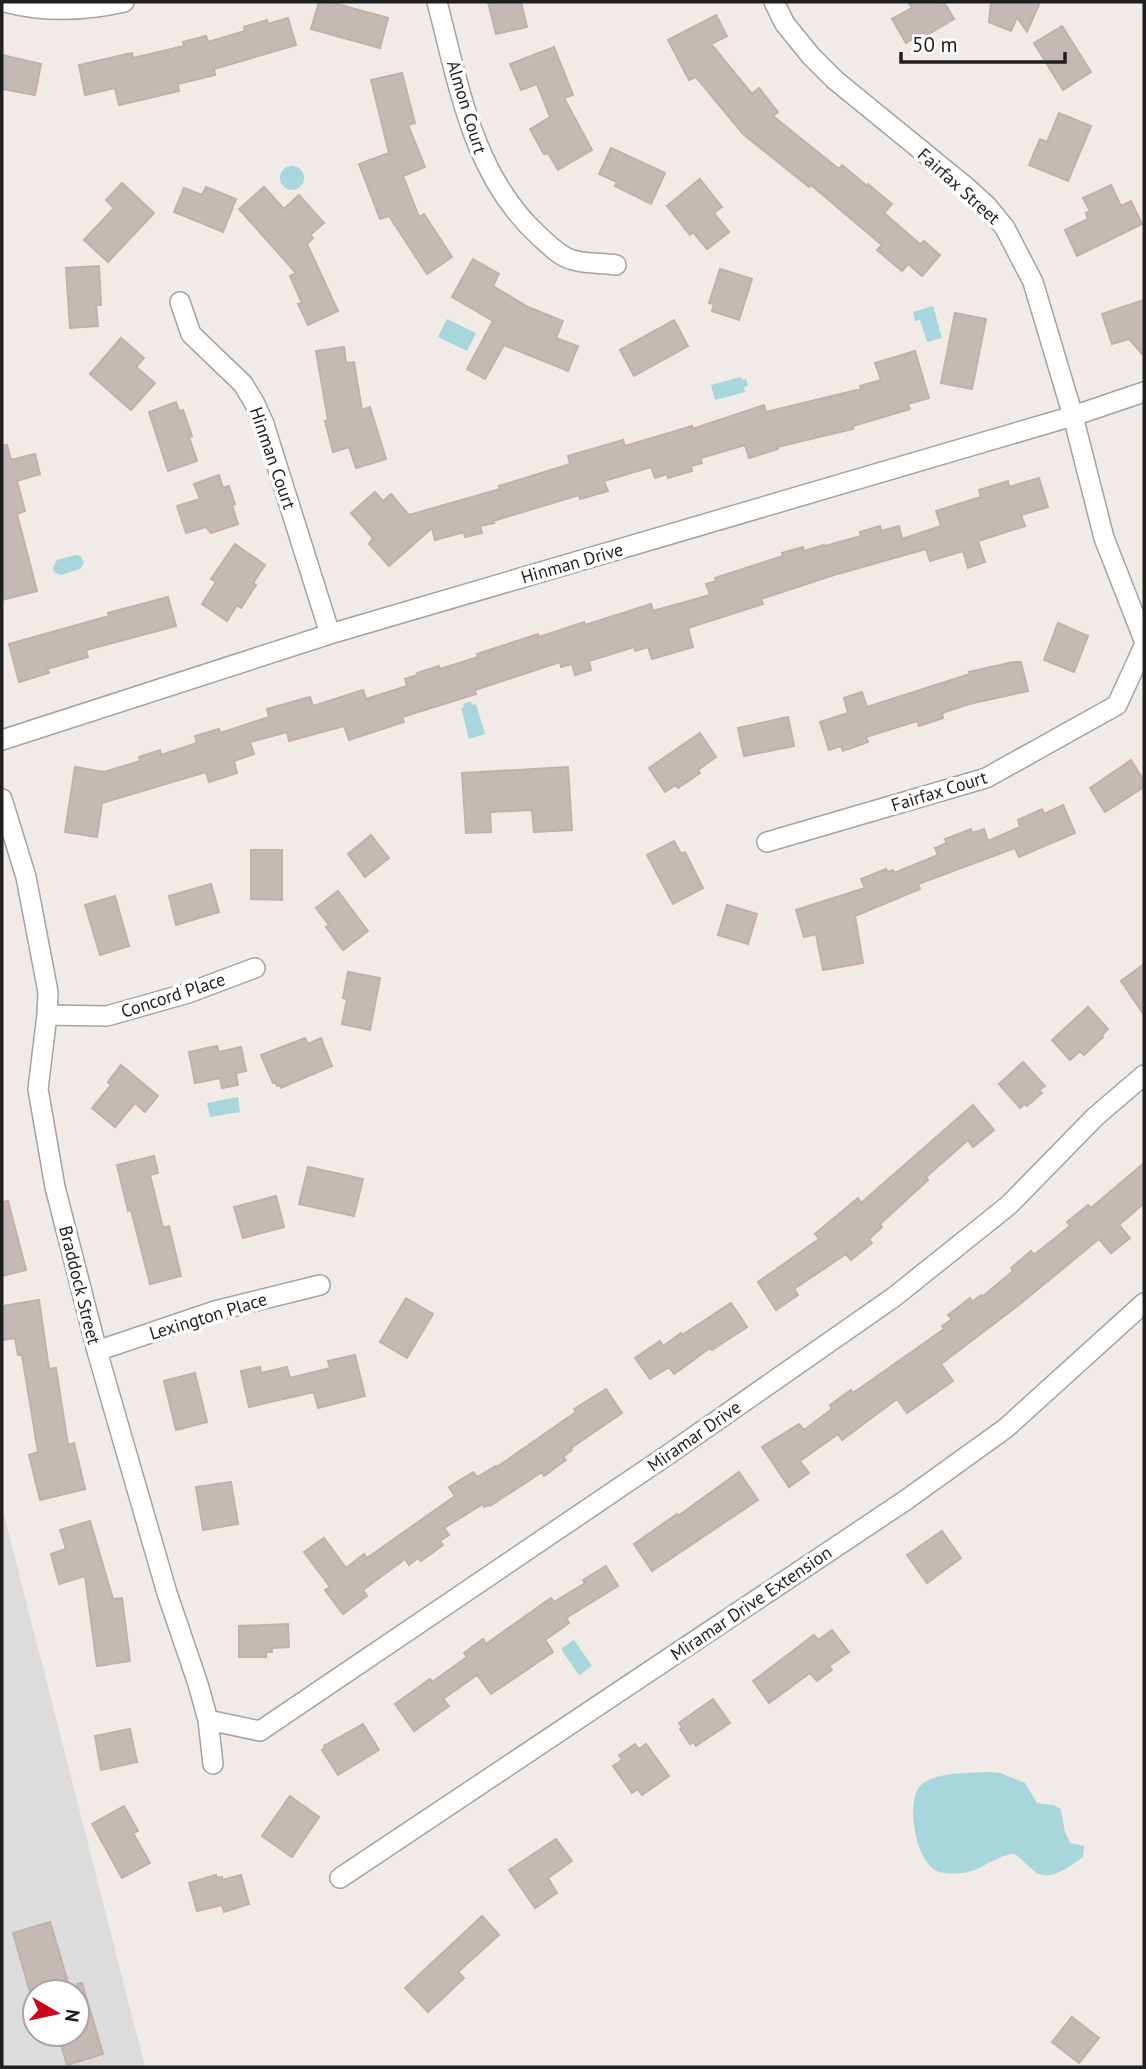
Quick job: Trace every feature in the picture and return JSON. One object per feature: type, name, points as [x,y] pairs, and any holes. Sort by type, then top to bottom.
[{"type":"street","points":[[5,2],[29,8],[95,8],[124,2]]},
{"type":"street","name":"Almon Court","points":[[437,2],[471,130],[484,163],[505,199],[529,227],[572,260],[616,265]]},
{"type":"street","name":"Fairfax Street","points":[[774,2],[785,24],[835,80],[987,205],[1005,228],[1033,282],[1073,416]]},
{"type":"street","name":"Hinman Court","points":[[180,302],[191,334],[243,384],[255,404],[264,424],[330,634]]},
{"type":"street","name":"Hinman Drive","points":[[2,740],[330,634],[1073,416],[1144,392]]},
{"type":"street","points":[[1073,416],[1104,538],[1144,640]]},
{"type":"street","name":"Fairfax Court","points":[[766,842],[986,778],[1117,705],[1144,646]]},
{"type":"street","name":"Braddock Street","points":[[2,799],[26,877],[48,992],[37,1089],[55,1187],[97,1351],[163,1580],[208,1720],[213,1764]]},
{"type":"street","name":"Concord Place","points":[[47,1016],[107,1016],[188,993],[255,968]]},
{"type":"street","name":"Miramar Drive","points":[[208,1720],[260,1731],[669,1454],[894,1297],[1009,1205],[1095,1117],[1144,1075]]},
{"type":"street","name":"Lexington Place","points":[[97,1351],[215,1311],[320,1285]]},
{"type":"street","name":"Miramar Drive Extension","points":[[340,1878],[929,1484],[1006,1428],[1144,1303]]},
{"type":"shaded area","points":[[2,1507],[145,2067],[2,2067]]},
{"type":"water","points":[[292,166],[300,170],[304,178],[300,186],[292,190],[284,186],[280,178],[284,170]]},
{"type":"water","points":[[933,306],[942,338],[927,342],[920,320],[915,321],[913,312]]},
{"type":"water","points":[[447,319],[476,333],[467,351],[438,337]]},
{"type":"water","points":[[741,377],[742,380],[746,379],[748,386],[744,387],[745,392],[715,400],[711,385]]},
{"type":"water","points":[[81,556],[84,563],[80,569],[61,575],[54,572],[57,560]]},
{"type":"water","points":[[471,701],[472,705],[476,704],[485,734],[469,739],[461,708],[464,707],[463,704]]},
{"type":"water","points":[[238,1097],[240,1112],[210,1117],[207,1103]]},
{"type":"water","points":[[574,1640],[592,1666],[579,1675],[561,1649]]},
{"type":"water","points":[[1000,1773],[1025,1783],[1037,1803],[1061,1809],[1070,1843],[1084,1846],[1083,1857],[1051,1875],[1037,1873],[1014,1854],[961,1873],[941,1872],[930,1866],[923,1857],[913,1819],[915,1795],[919,1787],[932,1778],[941,1776]]},
{"type":"building","points":[[319,2],[330,2],[388,18],[380,48],[311,29]]},
{"type":"building","points":[[488,2],[521,2],[527,27],[496,34]]},
{"type":"building","points":[[908,2],[944,2],[954,19],[927,35],[924,32],[906,43],[892,19],[912,8]]},
{"type":"building","points":[[991,2],[1040,2],[1027,32],[1017,17],[1011,31],[989,22]]},
{"type":"building","points":[[716,15],[727,36],[711,44],[752,94],[759,88],[778,112],[773,116],[839,169],[842,165],[867,186],[868,184],[892,204],[884,213],[920,244],[924,241],[940,255],[922,276],[908,264],[902,271],[877,250],[882,245],[811,185],[809,187],[743,134],[696,77],[689,80],[668,40]]},
{"type":"building","points":[[288,18],[296,45],[214,69],[215,75],[178,84],[179,91],[119,105],[115,88],[85,95],[79,65],[132,53],[133,58],[184,46],[183,42],[206,36],[208,42],[245,31],[244,27],[267,20],[268,24]]},
{"type":"building","points":[[1062,26],[1091,72],[1063,90],[1034,43]]},
{"type":"building","points":[[554,47],[573,95],[564,98],[592,150],[558,170],[548,153],[544,154],[530,129],[550,117],[537,84],[521,90],[510,64]]},
{"type":"building","points":[[2,55],[41,64],[35,95],[2,89]]},
{"type":"building","points":[[402,73],[415,123],[408,125],[425,167],[403,176],[419,217],[424,214],[452,257],[427,274],[389,216],[380,219],[359,164],[389,153],[371,80]]},
{"type":"building","points":[[1059,113],[1091,126],[1068,181],[1029,165],[1040,139],[1047,142]]},
{"type":"building","points":[[611,148],[665,173],[651,204],[615,186],[617,182],[599,174]]},
{"type":"building","points":[[700,179],[722,207],[714,213],[729,232],[707,249],[693,232],[690,235],[667,206]]},
{"type":"building","points":[[122,183],[154,213],[108,262],[84,240],[114,208],[106,200]]},
{"type":"building","points":[[1111,185],[1121,206],[1131,201],[1142,224],[1077,256],[1065,230],[1088,219],[1086,213],[1090,211],[1083,198]]},
{"type":"building","points":[[206,187],[236,199],[223,232],[174,212],[184,188],[202,195]]},
{"type":"building","points":[[264,187],[284,209],[299,195],[324,223],[310,235],[313,238],[307,244],[338,311],[308,325],[298,304],[302,303],[290,276],[296,273],[239,209]]},
{"type":"building","points":[[473,259],[499,274],[493,286],[528,307],[563,321],[556,338],[578,346],[568,371],[504,345],[485,379],[467,369],[493,321],[452,297]]},
{"type":"building","points":[[99,266],[101,305],[96,305],[98,326],[70,328],[66,268]]},
{"type":"building","points":[[720,269],[752,279],[739,320],[712,311],[714,304],[709,303]]},
{"type":"building","points":[[1144,300],[1144,356],[1129,339],[1112,344],[1102,314]]},
{"type":"building","points":[[955,313],[986,319],[972,389],[941,383]]},
{"type":"building","points":[[674,320],[688,346],[634,376],[620,350]]},
{"type":"building","points":[[121,338],[144,358],[136,367],[155,383],[131,410],[90,374]]},
{"type":"building","points":[[344,347],[346,363],[354,362],[362,410],[370,407],[386,459],[356,468],[349,447],[333,452],[325,421],[328,420],[316,351]]},
{"type":"building","points":[[915,351],[929,398],[908,404],[910,409],[853,426],[853,429],[777,447],[778,449],[749,458],[745,445],[701,458],[702,463],[691,466],[692,471],[668,478],[667,474],[655,478],[651,467],[604,481],[608,491],[580,499],[579,495],[480,526],[482,533],[465,537],[464,532],[435,540],[432,528],[389,566],[369,544],[373,538],[351,513],[375,492],[383,501],[391,494],[409,515],[500,489],[499,486],[570,464],[568,456],[623,440],[625,446],[692,426],[692,429],[764,405],[766,412],[861,389],[860,386],[881,380],[875,363]]},
{"type":"building","points":[[176,402],[179,411],[183,410],[197,461],[168,471],[149,412]]},
{"type":"building","points":[[7,445],[11,460],[35,454],[40,474],[17,481],[25,511],[17,514],[37,591],[2,600],[2,446]]},
{"type":"building","points":[[219,475],[223,488],[229,486],[238,524],[211,533],[206,527],[186,533],[177,506],[200,499],[194,484]]},
{"type":"building","points":[[1039,478],[1048,507],[1021,515],[1025,526],[978,541],[985,562],[968,568],[963,551],[930,561],[926,549],[761,599],[763,604],[688,628],[693,647],[652,659],[648,647],[635,651],[634,647],[589,661],[591,670],[575,675],[572,664],[561,667],[560,662],[475,690],[476,694],[402,717],[404,722],[349,740],[344,726],[289,741],[287,732],[250,742],[254,754],[234,761],[237,773],[209,782],[206,772],[102,803],[97,837],[65,832],[75,767],[104,772],[140,761],[139,757],[160,750],[161,755],[197,743],[195,736],[219,729],[220,733],[269,717],[267,709],[310,697],[313,706],[363,690],[366,699],[407,686],[405,679],[418,675],[417,673],[478,657],[477,654],[538,634],[539,637],[584,622],[585,625],[651,604],[653,611],[710,595],[706,584],[716,581],[715,578],[803,547],[804,551],[825,546],[861,536],[860,532],[880,526],[881,531],[899,526],[902,539],[941,526],[936,511],[981,497],[979,490],[1008,481],[1009,487]]},
{"type":"building","points":[[235,544],[265,565],[241,608],[237,605],[227,621],[202,604],[216,582],[211,579]]},
{"type":"building","points":[[168,597],[176,626],[86,650],[88,657],[47,669],[49,673],[19,682],[9,644]]},
{"type":"building","points":[[1058,623],[1088,636],[1074,672],[1044,660]]},
{"type":"building","points":[[1021,662],[1028,691],[969,704],[942,713],[943,718],[919,726],[917,721],[866,737],[868,742],[843,751],[841,746],[829,750],[820,722],[848,713],[844,698],[862,692],[867,707],[970,674],[969,672]]},
{"type":"building","points":[[788,717],[794,746],[744,756],[738,728]]},
{"type":"building","points":[[700,733],[716,757],[698,770],[700,773],[678,788],[676,785],[665,792],[649,768]]},
{"type":"building","points":[[1131,760],[1144,781],[1144,787],[1105,812],[1090,788]]},
{"type":"building","points":[[568,767],[572,830],[534,832],[532,810],[490,812],[491,832],[466,833],[462,773]]},
{"type":"building","points":[[1063,805],[1075,833],[1019,857],[1015,848],[918,884],[920,889],[855,916],[863,963],[823,970],[816,934],[804,937],[796,910],[865,888],[861,879],[886,869],[887,872],[893,870],[894,873],[938,855],[935,848],[947,843],[945,839],[971,829],[972,833],[984,829],[988,841],[1020,827],[1018,820],[1042,809],[1044,814]]},
{"type":"building","points":[[371,835],[389,858],[365,877],[348,854]]},
{"type":"building","points":[[674,841],[681,854],[685,852],[703,888],[673,904],[647,855]]},
{"type":"building","points":[[251,850],[282,850],[282,900],[251,899]]},
{"type":"building","points":[[211,884],[219,912],[176,925],[169,896]]},
{"type":"building","points":[[338,891],[368,931],[343,950],[316,908]]},
{"type":"building","points":[[115,896],[129,946],[100,955],[85,905]]},
{"type":"building","points":[[727,905],[757,914],[748,944],[718,935]]},
{"type":"building","points":[[1144,964],[1144,1015],[1121,981]]},
{"type":"building","points":[[348,972],[380,978],[370,1030],[342,1024],[347,999],[343,998]]},
{"type":"building","points":[[1088,1007],[1108,1029],[1084,1055],[1080,1051],[1070,1060],[1052,1040]]},
{"type":"building","points":[[305,1038],[308,1044],[321,1038],[332,1066],[281,1088],[280,1085],[277,1086],[273,1083],[261,1055]]},
{"type":"building","points":[[217,1046],[219,1052],[241,1047],[246,1071],[236,1073],[238,1085],[222,1088],[220,1078],[195,1083],[189,1052]]},
{"type":"building","points":[[1023,1062],[1045,1086],[1039,1090],[1042,1093],[1027,1106],[1025,1104],[1020,1108],[999,1084]]},
{"type":"building","points":[[121,1065],[158,1096],[145,1112],[135,1103],[115,1127],[92,1108],[111,1085],[108,1082]]},
{"type":"building","points":[[973,1105],[994,1130],[973,1147],[968,1140],[926,1177],[928,1180],[880,1224],[882,1227],[869,1239],[872,1243],[851,1260],[846,1254],[794,1289],[798,1295],[776,1310],[758,1282],[819,1239],[815,1234],[858,1198],[861,1203]]},
{"type":"building","points":[[154,1156],[158,1173],[150,1175],[163,1228],[169,1226],[181,1276],[150,1284],[117,1165]]},
{"type":"building","points":[[1144,1163],[1144,1203],[1119,1225],[1130,1238],[1111,1253],[1099,1239],[941,1364],[953,1381],[907,1413],[897,1399],[842,1440],[838,1434],[800,1461],[809,1473],[789,1487],[762,1447],[799,1424],[804,1430],[832,1409],[830,1405],[851,1390],[853,1393],[944,1329],[942,1326],[952,1319],[948,1315],[970,1298],[972,1302],[981,1295],[982,1297],[1013,1271],[1011,1268],[1031,1251],[1034,1255],[1070,1226],[1067,1222],[1088,1205],[1091,1208]]},
{"type":"building","points":[[308,1167],[363,1179],[354,1216],[299,1204]]},
{"type":"building","points":[[276,1196],[284,1227],[243,1238],[234,1207]]},
{"type":"building","points":[[8,1201],[26,1270],[2,1276],[2,1202]]},
{"type":"building","points":[[406,1298],[433,1314],[407,1358],[380,1342]]},
{"type":"building","points":[[39,1300],[49,1369],[56,1368],[68,1445],[74,1443],[85,1489],[40,1500],[29,1455],[38,1452],[22,1355],[18,1355],[15,1338],[2,1340],[2,1306]]},
{"type":"building","points":[[731,1303],[747,1327],[712,1350],[710,1348],[674,1374],[669,1367],[650,1379],[635,1358],[660,1341],[663,1346]]},
{"type":"building","points":[[355,1355],[365,1396],[318,1408],[314,1392],[249,1407],[241,1371],[260,1367],[261,1373],[287,1367],[290,1378],[330,1368],[328,1361]]},
{"type":"building","points":[[195,1373],[207,1422],[176,1430],[164,1381]]},
{"type":"building","points":[[606,1389],[622,1413],[571,1448],[563,1457],[566,1460],[544,1476],[542,1472],[490,1506],[484,1507],[483,1504],[444,1528],[449,1535],[440,1541],[443,1545],[421,1561],[418,1558],[409,1565],[405,1559],[363,1590],[367,1596],[343,1614],[325,1590],[330,1587],[304,1552],[324,1538],[346,1568],[364,1554],[367,1558],[455,1496],[449,1487],[473,1472],[477,1477],[497,1467],[576,1412],[574,1409]]},
{"type":"building","points":[[739,1472],[758,1500],[652,1571],[634,1544]]},
{"type":"building","points":[[231,1482],[238,1524],[203,1530],[196,1487]]},
{"type":"building","points":[[90,1521],[113,1599],[122,1598],[130,1661],[97,1666],[85,1576],[59,1584],[51,1554],[66,1549],[60,1530]]},
{"type":"building","points":[[942,1531],[961,1558],[927,1583],[907,1555]]},
{"type":"building","points":[[606,1566],[618,1586],[566,1618],[569,1623],[545,1640],[553,1652],[491,1694],[477,1675],[443,1699],[449,1706],[414,1731],[395,1704],[467,1657],[464,1653],[483,1639],[486,1644],[551,1598],[554,1602]]},
{"type":"building","points":[[288,1624],[289,1647],[272,1648],[272,1652],[266,1652],[266,1657],[239,1657],[239,1626]]},
{"type":"building","points":[[832,1630],[849,1652],[829,1666],[832,1670],[817,1681],[810,1673],[769,1703],[753,1681],[814,1635],[818,1640]]},
{"type":"building","points":[[713,1699],[730,1723],[696,1746],[693,1742],[690,1744],[679,1723]]},
{"type":"building","points":[[363,1724],[379,1750],[338,1775],[322,1750],[324,1746]]},
{"type":"building","points":[[130,1729],[137,1762],[101,1770],[95,1736]]},
{"type":"building","points":[[635,1744],[639,1749],[646,1744],[669,1776],[642,1795],[638,1789],[632,1793],[613,1766],[622,1760],[619,1755]]},
{"type":"building","points":[[290,1796],[319,1817],[292,1857],[262,1836]]},
{"type":"building","points":[[124,1806],[138,1831],[133,1833],[150,1863],[122,1878],[92,1824]]},
{"type":"building","points":[[556,1839],[572,1861],[548,1878],[557,1893],[535,1908],[509,1870]]},
{"type":"building","points":[[216,1875],[217,1878],[222,1877],[222,1880],[241,1875],[249,1904],[224,1912],[222,1905],[197,1911],[189,1883]]},
{"type":"building","points":[[482,1916],[499,1935],[458,1972],[464,1978],[428,2012],[405,1988]]},
{"type":"building","points":[[50,1922],[67,1978],[26,1978],[13,1933]]},
{"type":"building","points":[[91,2013],[103,2054],[67,2065],[62,2048],[91,2048]]},
{"type":"building","points":[[1072,2017],[1099,2038],[1079,2063],[1052,2042]]}]
